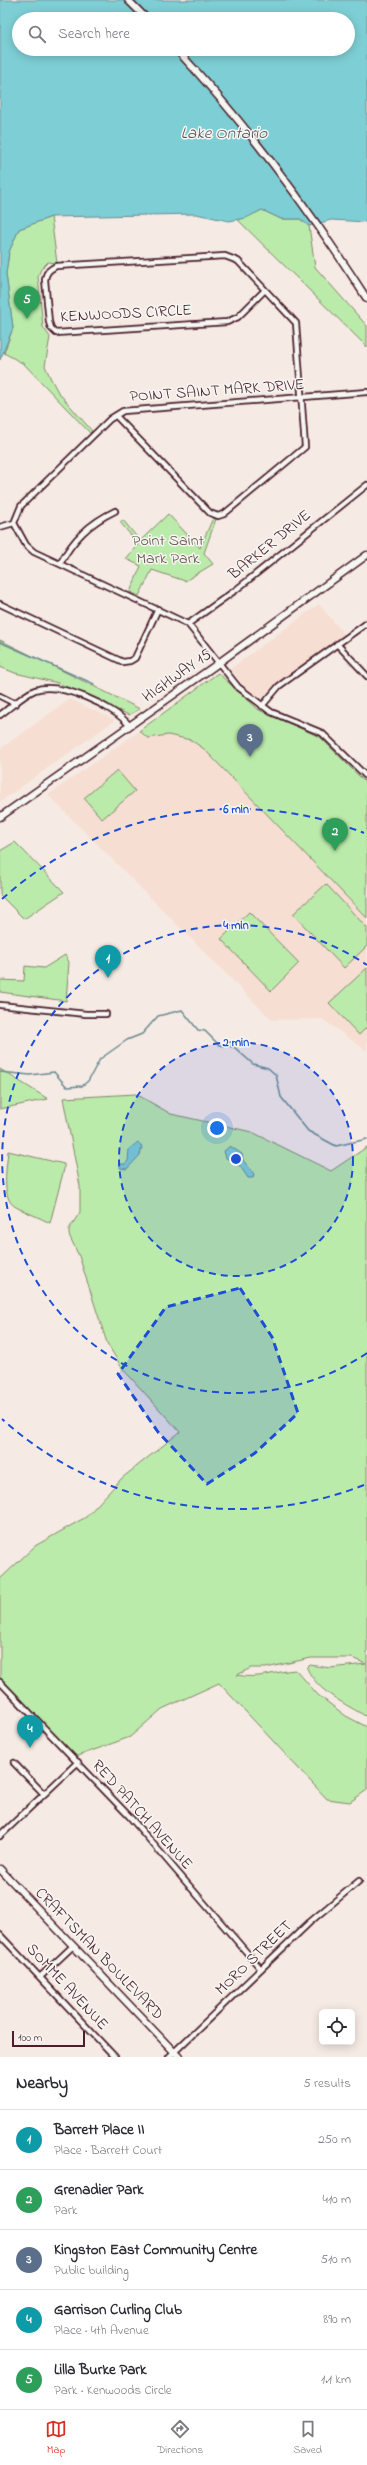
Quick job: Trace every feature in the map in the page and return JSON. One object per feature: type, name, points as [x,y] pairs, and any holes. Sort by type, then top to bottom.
[{"type":"main road","points":[[128,0],[140,12]]},
{"type":"main road","points":[[182,56],[257,141],[322,229],[367,299]]},
{"type":"main road","name":"HIGHWAY 15","points":[[0,817],[218,664],[367,555]]},
{"type":"main road","name":"CRAFTSMAN BOULEVARD","points":[[0,1869],[176,2055]]},
{"type":"street","name":"KENWOODS CIRCLE","points":[[116,416],[210,513],[218,516],[224,514],[305,447],[296,323],[238,261],[225,256],[56,266],[46,273],[45,280],[49,322],[51,328],[56,333],[227,322],[238,317],[265,290]]},
{"type":"street","name":"POINT SAINT MARK DRIVE","points":[[14,523],[21,506],[116,416],[131,409],[366,393]]},
{"type":"street","name":"BARKER DRIVE","points":[[188,624],[237,589],[367,485]]},
{"type":"street","points":[[60,564],[68,548],[80,535],[97,520],[115,511]]},
{"type":"street","points":[[0,526],[14,523],[26,545],[34,552],[188,624],[218,664],[238,687],[262,706],[322,733],[367,777]]},
{"type":"street","points":[[0,604],[123,662],[130,662],[135,658],[158,609]]},
{"type":"street","points":[[262,706],[279,686],[367,623]]},
{"type":"street","points":[[337,644],[367,676]]},
{"type":"street","points":[[0,715],[34,691],[68,690],[113,710],[121,715],[129,725]]},
{"type":"street","points":[[0,696],[16,704]]},
{"type":"street","points":[[0,1005],[92,1015],[106,1014]]},
{"type":"street","name":"RED PATCH AVENUE","points":[[0,1682],[129,1816],[261,1969]]},
{"type":"street","points":[[14,1762],[44,1794]]},
{"type":"street","points":[[0,1836],[78,1762]]},
{"type":"street","name":"MORO STREET","points":[[169,2057],[176,2055],[310,1922],[359,1881]]},
{"type":"street","name":"SOMME AVENUE","points":[[0,1935],[115,2057]]},
{"type":"street","points":[[40,1978],[73,1946]]},
{"type":"highlighted area","points":[[240,1288],[272,1337],[298,1413],[255,1453],[207,1484],[158,1432],[118,1374],[166,1307]]},
{"type":"shaded area","points":[[319,604],[345,635],[276,684],[264,697],[255,698],[230,669]]},
{"type":"shaded area","points":[[70,699],[115,720],[0,802],[0,749]]},
{"type":"shaded area","points":[[139,731],[143,736],[154,738],[167,735],[191,740],[204,749],[367,918],[367,1051],[322,1019],[272,1020],[48,795]]},
{"type":"green space","points":[[262,210],[281,219],[300,219],[309,226],[315,267],[367,326],[367,347],[238,220]]},
{"type":"green space","points":[[51,217],[57,263],[48,262],[41,269],[38,276],[43,327],[50,337],[45,366],[58,392],[92,431],[90,433],[24,364],[4,353],[13,328],[6,274],[9,252],[19,229]]},
{"type":"green space","name":"Point Saint Mark Park","points":[[168,514],[200,548],[213,518],[216,519],[204,553],[213,564],[185,581],[152,570],[139,596],[130,592],[141,566],[126,559],[138,544],[120,522],[123,520],[140,541]]},
{"type":"green space","points":[[0,640],[140,709],[129,715],[58,683],[15,673],[0,667]]},
{"type":"green space","points":[[218,673],[259,710],[320,737],[367,784],[367,918],[204,749],[191,740],[168,735],[148,738],[139,731]]},
{"type":"green space","points":[[117,770],[135,791],[102,819],[84,798]]},
{"type":"green space","points":[[15,842],[64,892],[24,919],[0,895],[0,851]]},
{"type":"green space","points":[[326,884],[367,928],[367,946],[344,968],[293,914]]},
{"type":"green space","points":[[249,912],[299,963],[271,991],[221,939]]},
{"type":"green space","points":[[65,955],[69,962],[66,1001],[0,992],[0,980],[24,981],[25,966],[44,968]]},
{"type":"green space","points":[[367,968],[367,1027],[359,1035],[329,1003]]},
{"type":"green space","points":[[0,1069],[48,1099],[0,1109]]},
{"type":"green space","points":[[136,1094],[171,1114],[252,1132],[331,1171],[367,1147],[367,1717],[325,1691],[307,1668],[310,1665],[330,1668],[366,1664],[352,1658],[311,1658],[266,1668],[251,1668],[237,1675],[260,1676],[296,1670],[318,1695],[346,1716],[367,1727],[367,1790],[350,1802],[327,1799],[219,1683],[162,1709],[130,1737],[72,1758],[0,1681],[0,1579],[35,1546],[86,1517],[122,1478],[180,1432],[122,1368],[107,1343],[79,1256],[69,1235],[69,1229],[80,1212],[80,1186],[63,1098]]},
{"type":"green space","points":[[8,1151],[64,1164],[50,1223],[16,1207],[11,1203],[6,1190]]},
{"type":"water","name":"Lake Ontario","points":[[0,0],[367,0],[367,222],[331,220],[309,226],[300,219],[281,219],[262,210],[246,218],[229,221],[196,214],[51,217],[19,229],[9,252],[6,274],[13,328],[0,360]]},
{"type":"water","points":[[138,1142],[142,1147],[140,1155],[127,1169],[120,1168],[120,1164],[125,1164],[128,1161],[129,1149]]},
{"type":"water","points":[[230,1146],[242,1154],[243,1160],[254,1174],[253,1178],[248,1178],[240,1166],[226,1158],[224,1151]]},
{"type":"waterway","points":[[0,642],[94,684]]},
{"type":"waterway","points":[[0,1072],[30,1075],[54,1072],[67,1087],[82,1086],[88,1081],[100,1059],[127,1040],[142,1034],[158,1016],[182,1010],[198,1030],[205,1031],[219,1045],[234,1047],[253,1064],[268,1068],[276,1075],[281,1097],[308,1131],[336,1146],[367,1139]]},
{"type":"place","name":"Lilla Burke Park","points":[[27,319]]},
{"type":"place","name":"Kingston East Community Centre","points":[[250,757]]},
{"type":"place","name":"Grenadier Park","points":[[335,851]]},
{"type":"place","name":"Barrett Place II","points":[[108,978]]},
{"type":"place","name":"Garrison Curling Club","points":[[30,1748]]}]
